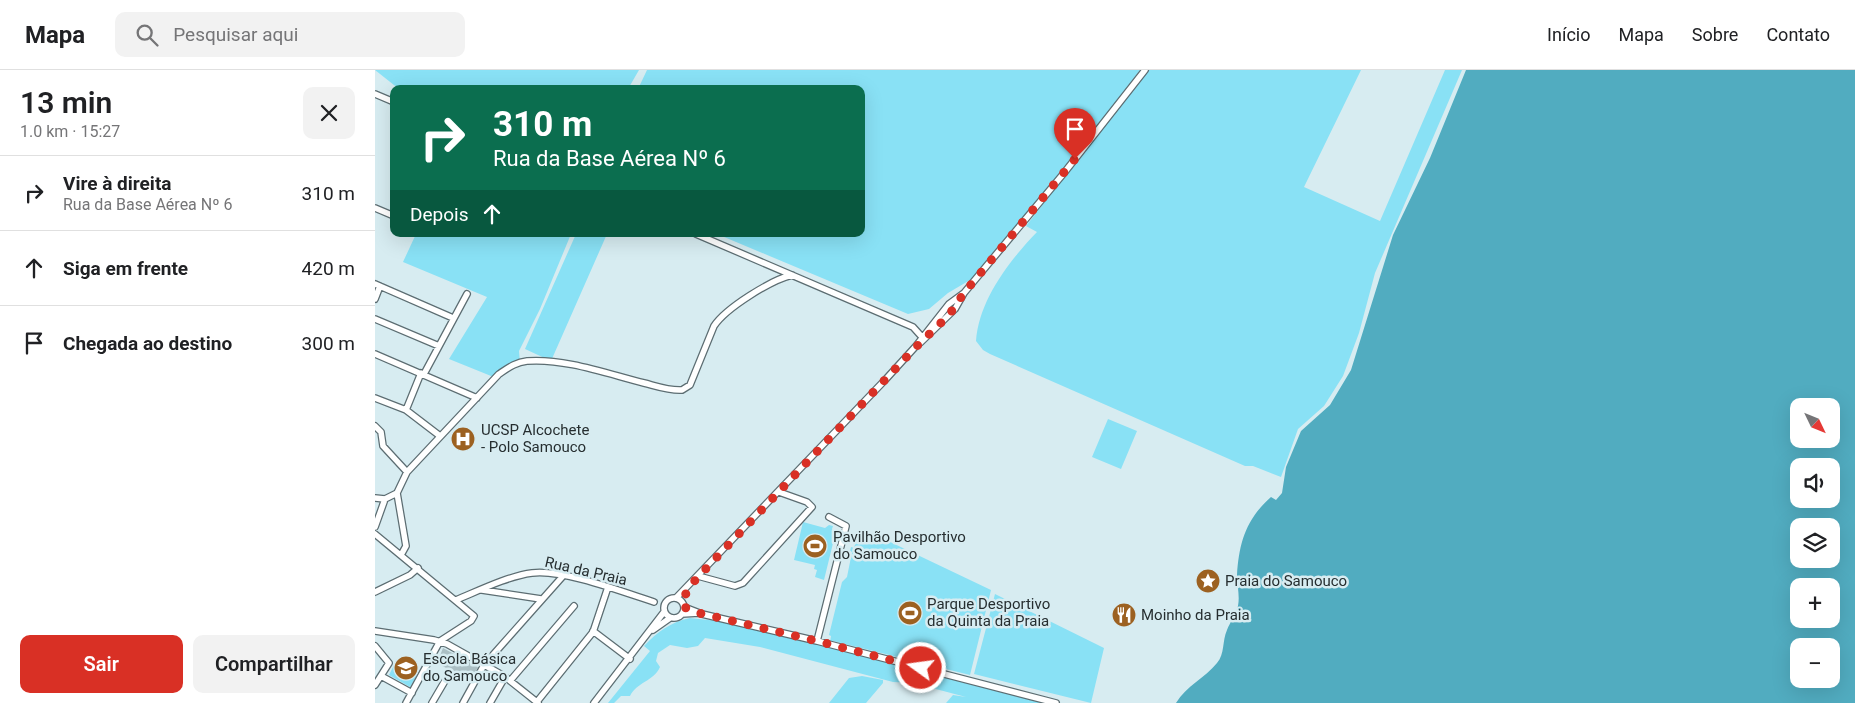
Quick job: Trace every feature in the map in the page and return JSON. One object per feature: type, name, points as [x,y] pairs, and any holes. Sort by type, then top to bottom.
[{"type":"street","points":[[682,614],[681,602],[689,587],[917,346],[949,315],[964,293],[1145,70]]},
{"type":"street","points":[[375,94],[390,100]]},
{"type":"street","points":[[375,208],[390,214]]},
{"type":"street","points":[[703,237],[913,328],[922,337]]},
{"type":"street","points":[[775,268],[776,281]]},
{"type":"street","points":[[401,555],[406,546],[397,493],[407,472],[499,374],[511,365],[526,361],[545,362],[581,367],[678,390],[688,387],[719,318],[729,309],[776,281],[793,275]]},
{"type":"street","points":[[375,299],[378,285],[453,318]]},
{"type":"street","points":[[917,346],[949,304],[964,293]]},
{"type":"street","points":[[406,410],[422,374],[467,294]]},
{"type":"street","points":[[375,319],[439,346]]},
{"type":"street","points":[[375,354],[477,398]]},
{"type":"street","points":[[375,398],[406,410],[440,436]]},
{"type":"street","points":[[375,426],[381,432],[383,446],[407,472]]},
{"type":"street","points":[[699,576],[735,586],[743,583],[812,507],[807,502],[779,492]]},
{"type":"street","points":[[375,498],[385,499],[397,493]]},
{"type":"street","points":[[375,527],[385,499]]},
{"type":"street","points":[[817,641],[846,526],[829,517]]},
{"type":"street","points":[[375,534],[418,568],[474,618],[440,641],[406,703]]},
{"type":"street","points":[[375,592],[410,575],[418,568]]},
{"type":"street","name":"Rua da Praia","points":[[455,600],[531,573],[563,576],[608,587],[654,602]]},
{"type":"street","points":[[463,703],[484,665],[563,576]]},
{"type":"street","points":[[375,631],[440,641],[508,679],[537,703],[593,631],[608,587]]},
{"type":"street","points":[[481,590],[541,599]]},
{"type":"street","points":[[594,703],[649,633],[664,612],[664,605],[667,601],[681,602],[699,613]]},
{"type":"street","points":[[489,703],[508,679],[574,606]]},
{"type":"street","points":[[664,612],[670,618]]},
{"type":"street","points":[[649,633],[670,618],[677,618],[682,614],[699,613],[817,641],[1055,703]]},
{"type":"street","points":[[593,631],[629,659]]},
{"type":"street","points":[[375,646],[389,663],[375,686]]},
{"type":"street","points":[[432,703],[449,674]]},
{"type":"street","points":[[381,676],[412,693]]},
{"type":"shaded area","points":[[375,70],[639,70],[630,85],[394,85]]},
{"type":"shaded area","points":[[647,70],[1140,70],[1102,122],[970,280],[948,293],[929,309],[908,314],[724,237],[865,237],[865,85],[640,85]]},
{"type":"shaded area","points":[[1147,70],[1361,70],[1304,187],[1380,221],[1445,70],[1462,70],[1375,273],[1359,333],[1343,376],[1324,406],[1298,429],[1281,477],[1253,466],[1245,466],[990,354],[983,350],[976,341],[978,326],[989,296],[1006,268],[1037,232],[1026,226]]},
{"type":"shaded area","points":[[1466,70],[1855,70],[1855,703],[1176,703],[1220,659],[1225,634],[1238,606],[1238,563],[1245,532],[1262,505],[1271,497],[1276,500],[1282,493],[1286,467],[1301,431],[1330,405],[1351,370],[1393,235],[1430,158]]},
{"type":"shaded area","points":[[415,237],[570,237],[540,309],[519,351],[520,363],[496,378],[449,359],[487,297],[403,262]]},
{"type":"shaded area","points":[[575,237],[606,237],[551,361],[525,349]]},
{"type":"shaded area","points":[[1108,419],[1137,431],[1121,469],[1092,457]]},
{"type":"shaded area","name":"Pavilhão Desportivo do Samouco","points":[[803,522],[825,528],[829,525],[833,526],[832,529],[836,531],[824,580],[815,577],[817,570],[814,569],[815,565],[794,560]]},
{"type":"shaded area","name":"Parque Desportivo da Quinta da Praia","points":[[863,529],[991,590],[970,675],[833,641],[830,642],[831,636],[829,635],[842,582],[847,577],[852,552],[850,551],[851,547],[854,548],[856,541],[861,538]]},
{"type":"shaded area","points":[[995,594],[1104,648],[1091,703],[974,674]]},
{"type":"shaded area","points":[[690,618],[727,622],[883,659],[1042,703],[946,703],[953,695],[966,697],[913,683],[893,682],[760,647],[705,638],[698,646],[687,648],[670,645],[658,653],[656,661],[660,667],[653,676],[637,687],[630,696],[621,696],[614,703],[608,703],[650,651],[644,646],[665,628]]},
{"type":"shaded area","points":[[395,663],[417,675],[410,687],[389,675]]},
{"type":"shaded area","points":[[862,676],[883,680],[883,683],[866,703],[829,703],[849,678]]},
{"type":"building","points":[[443,648],[478,667],[470,681],[437,663]]},
{"type":"place","name":"UCSP Alcochete - Polo Samouco","points":[[463,439]]},
{"type":"place","name":"Pavilhão Desportivo do Samouco","points":[[815,546]]},
{"type":"place","name":"Praia do Samouco","points":[[1208,581]]},
{"type":"place","name":"Parque Desportivo da Quinta da Praia","points":[[910,613]]},
{"type":"place","name":"Moinho da Praia","points":[[1124,615]]},
{"type":"place","name":"Escola Básica do Samouco","points":[[406,668]]},
{"type":"route","points":[[921,668],[699,613],[684,607],[682,602],[689,587],[699,576],[917,346],[925,340],[938,324],[955,309],[964,293],[1075,159]]}]
